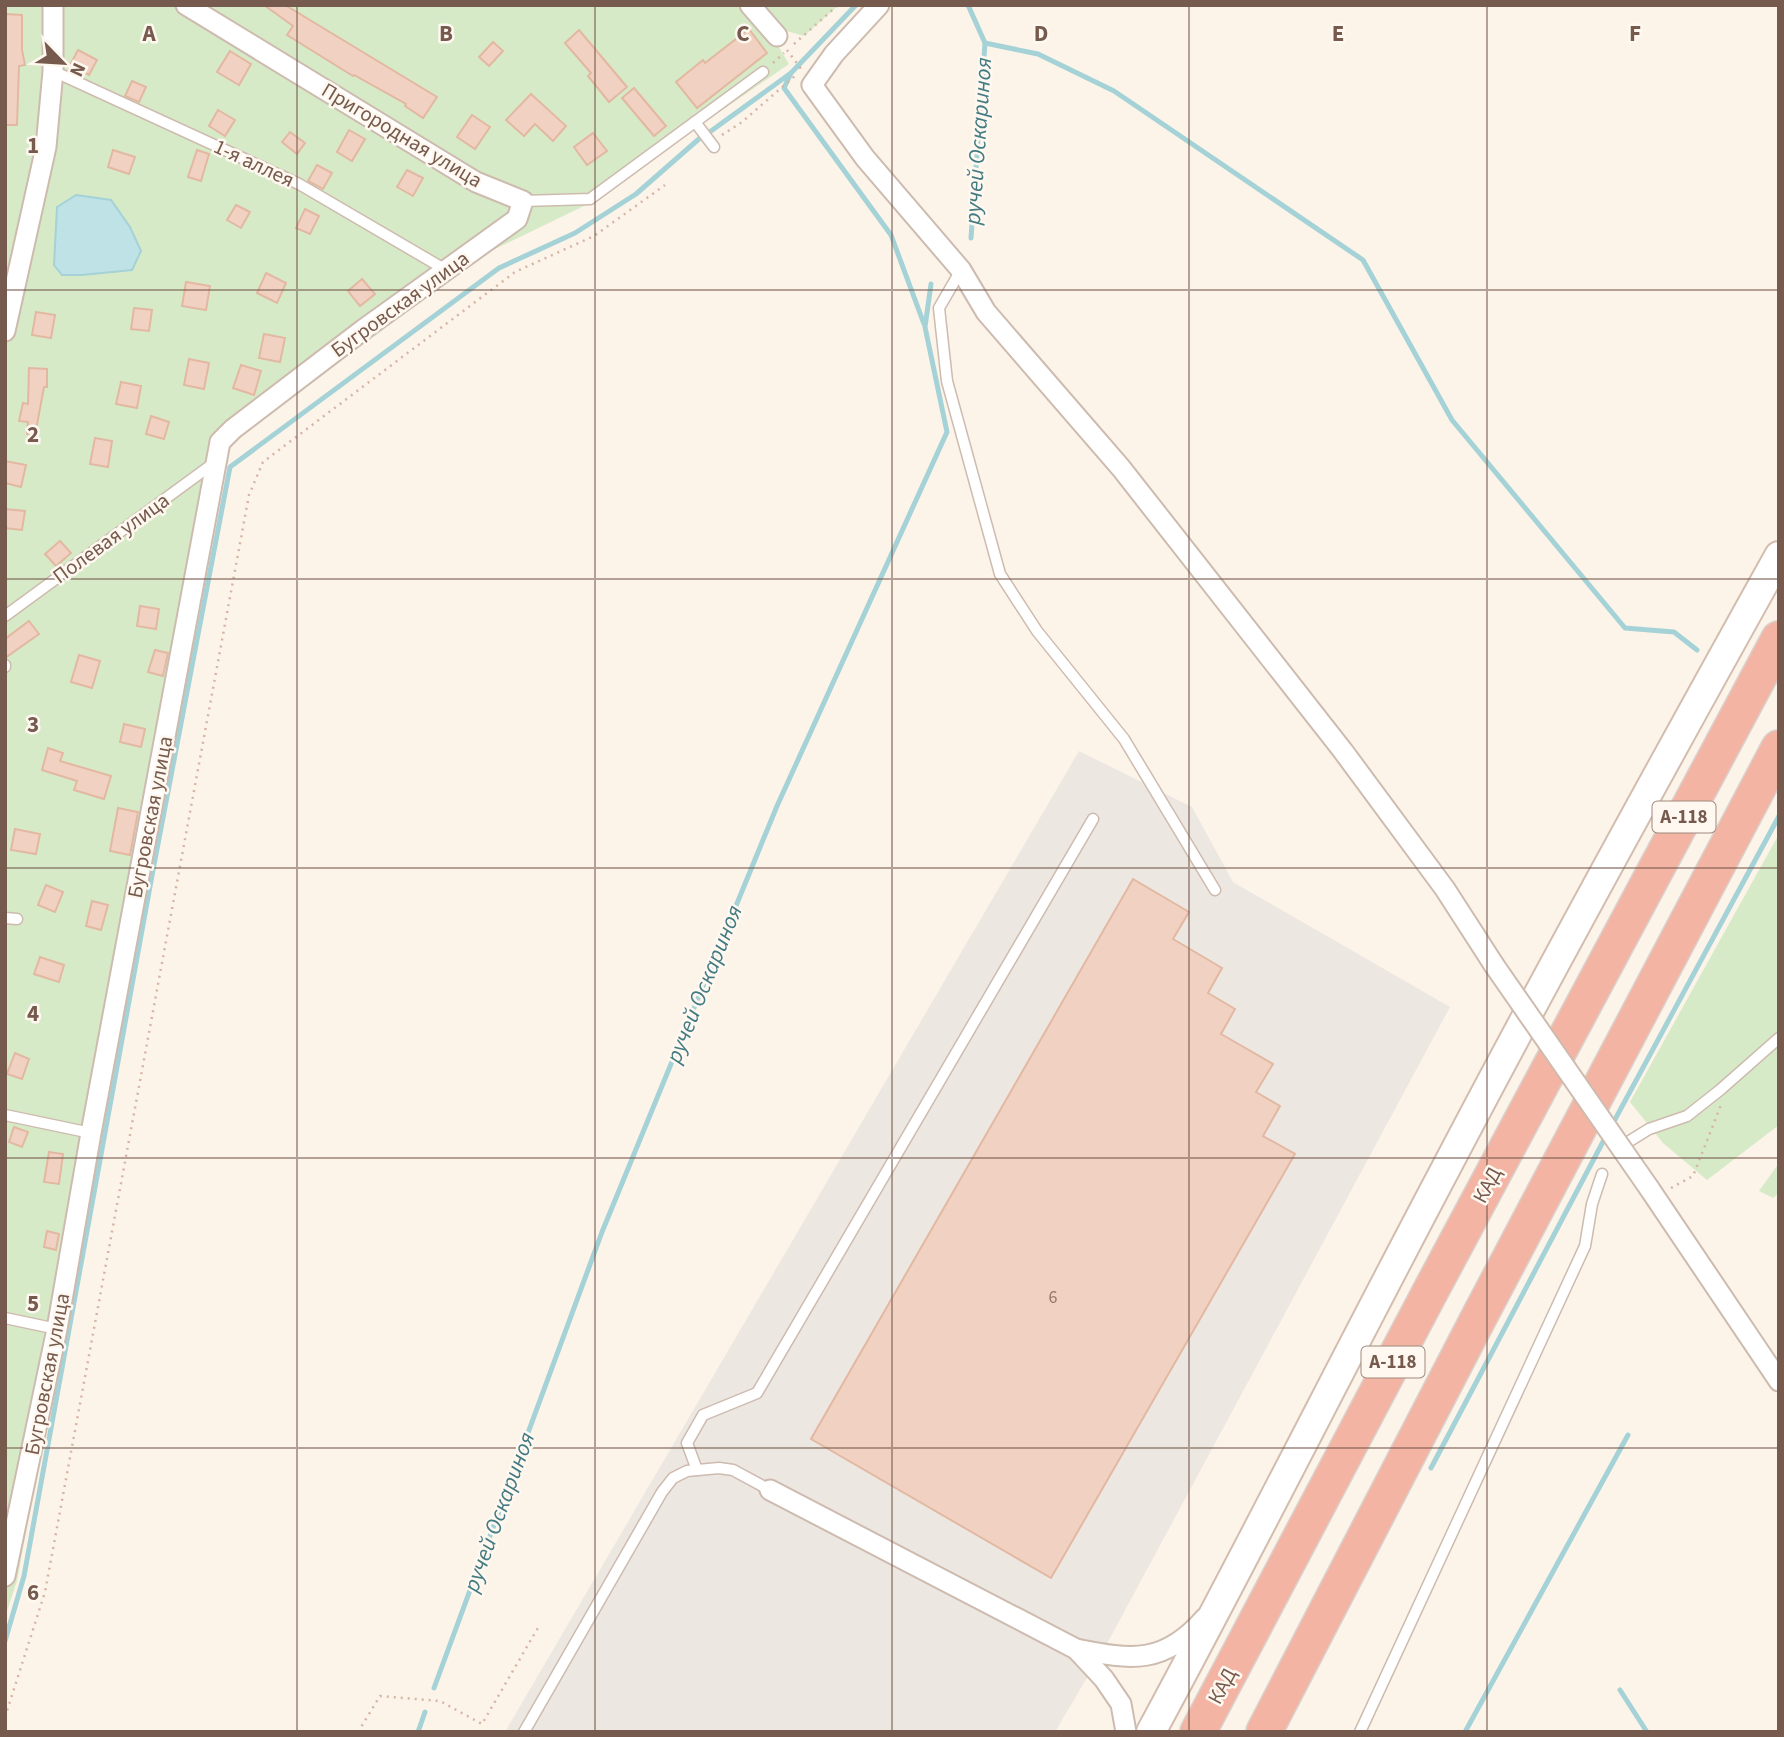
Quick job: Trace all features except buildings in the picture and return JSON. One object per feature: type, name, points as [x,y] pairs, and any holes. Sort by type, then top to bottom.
[{"type":"highway","name":"КАД","points":[[1198,1732],[1779,639]]},
{"type":"highway","name":"А-118","points":[[1264,1732],[1779,748]]},
{"type":"street","points":[[5,331],[46,147],[53,71],[53,5]]},
{"type":"street","name":"Пригородная улица","points":[[186,5],[476,181],[523,201]]},
{"type":"street","points":[[750,5],[777,36]]},
{"type":"street","points":[[879,5],[834,54],[812,85],[865,158],[961,271],[986,312],[1121,468],[1343,751],[1444,889],[1779,1381]]},
{"type":"street","name":"Бугровская улица","points":[[5,1576],[57,1329],[219,442],[364,329],[517,219],[523,201]]},
{"type":"street","points":[[1151,1732],[1535,999],[1779,556]]},
{"type":"street","points":[[771,1489],[1076,1649],[1114,1657],[1150,1657],[1178,1643],[1200,1624],[1224,1597]]},
{"type":"street","points":[[1076,1649],[1104,1679],[1121,1703],[1126,1732]]},
{"type":"lane","name":"1-я аллея","points":[[53,71],[299,184],[447,270]]},
{"type":"lane","name":"Пригородная улица","points":[[523,201],[590,199],[763,72]]},
{"type":"lane","points":[[695,122],[712,144]]},
{"type":"lane","points":[[961,271],[939,308],[947,381],[1000,574],[1037,631],[1124,739],[1215,890]]},
{"type":"lane","name":"Полевая улица","points":[[5,616],[217,460]]},
{"type":"lane","points":[[697,1470],[687,1443],[703,1415],[757,1393],[1093,819]]},
{"type":"lane","points":[[5,918],[17,919]]},
{"type":"lane","points":[[1628,1142],[1649,1129],[1688,1116],[1779,1038]]},
{"type":"lane","points":[[5,1115],[91,1133]]},
{"type":"lane","points":[[1360,1732],[1585,1246],[1592,1204],[1602,1174]]},
{"type":"lane","points":[[5,1318],[57,1329]]},
{"type":"lane","points":[[524,1732],[662,1492],[673,1478],[697,1470],[719,1468],[733,1470],[771,1489]]},
{"type":"path","points":[[763,72],[838,5]]},
{"type":"path","points":[[796,62],[803,70]]},
{"type":"path","points":[[712,144],[797,75]]},
{"type":"path","points":[[5,1717],[45,1592],[249,495],[258,472],[263,462],[515,272],[594,236],[665,185]]},
{"type":"path","points":[[1652,1192],[1693,1176],[1721,1109],[1720,1090]]},
{"type":"path","points":[[358,1732],[380,1696],[440,1701],[482,1724],[539,1626]]},
{"type":"shaded area","points":[[1079,751],[1192,807],[1233,882],[1450,1007],[1109,1640],[1055,1732],[505,1732]]},
{"type":"green space","points":[[5,5],[839,5],[804,36],[783,30],[774,39],[789,64],[584,206],[489,252],[225,446],[17,1581],[5,1617]]},
{"type":"green space","points":[[1779,834],[1779,1125],[1707,1180],[1663,1143],[1630,1102]]},
{"type":"green space","points":[[1779,1163],[1779,1193],[1773,1198],[1759,1191]]},
{"type":"water","points":[[76,195],[111,200],[130,227],[141,251],[132,270],[62,275],[54,265],[57,207]]},
{"type":"waterway","points":[[791,73],[856,5]]},
{"type":"waterway","name":"ручей Оскариноя","points":[[968,5],[985,43],[971,238]]},
{"type":"waterway","points":[[985,43],[1038,54],[1114,91],[1363,260],[1452,420],[1625,628],[1674,632],[1697,650]]},
{"type":"waterway","points":[[711,131],[791,73],[784,88],[891,235],[924,324]]},
{"type":"waterway","points":[[5,1641],[24,1576],[153,870],[230,467],[499,268],[575,233],[636,194],[700,138]]},
{"type":"waterway","name":"ручей Оскариноя","points":[[434,1688],[602,1232],[777,806],[947,432],[925,327],[931,284]]},
{"type":"waterway","points":[[1612,1125],[1779,816]]},
{"type":"waterway","points":[[1431,1468],[1606,1136]]},
{"type":"waterway","points":[[1465,1732],[1628,1435]]},
{"type":"waterway","points":[[1620,1690],[1647,1732]]},
{"type":"waterway","name":"ручей Оскариноя","points":[[418,1732],[425,1712]]}]
